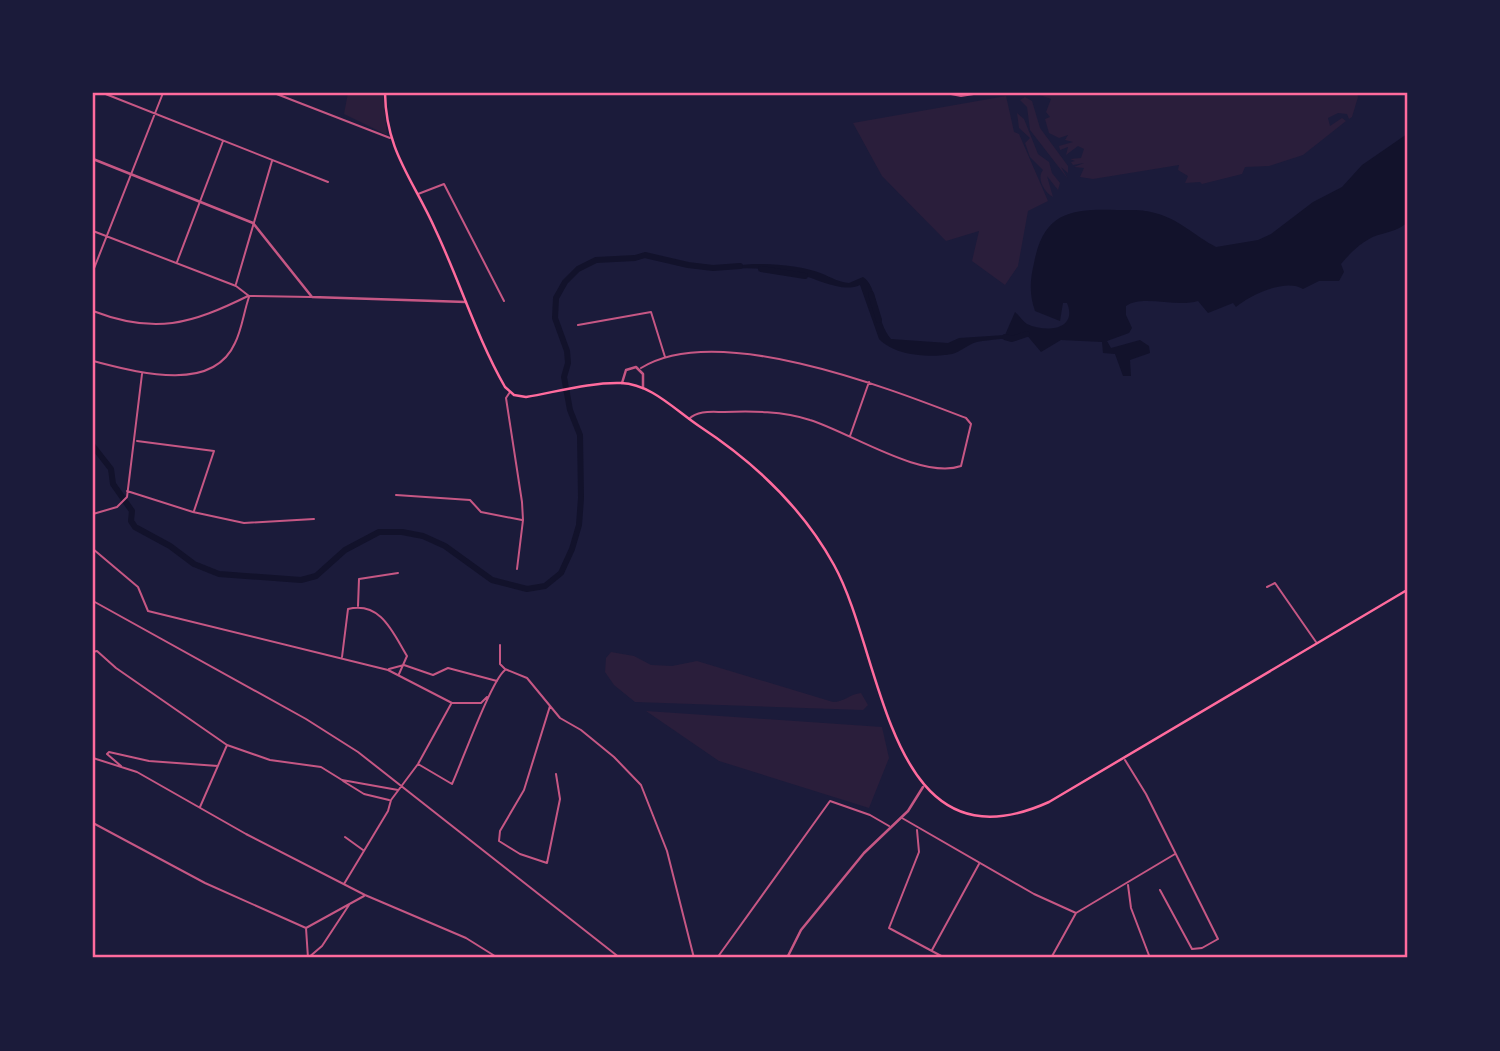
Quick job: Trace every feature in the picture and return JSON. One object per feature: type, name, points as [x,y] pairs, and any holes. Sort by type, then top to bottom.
[{"type":"main road","points":[[385,93],[390,138],[436,229],[494,369],[510,392],[526,397],[621,383],[643,388],[768,479],[808,521],[836,567],[856,616],[899,749],[923,787],[957,809],[975,816],[996,818],[1021,815],[1124,759],[1407,590]]},
{"type":"street","points":[[103,93],[328,183]]},
{"type":"street","points":[[93,271],[129,173],[163,93]]},
{"type":"street","points":[[274,93],[390,138]]},
{"type":"street","points":[[946,93],[961,96],[980,93]]},
{"type":"street","points":[[177,263],[223,141]]},
{"type":"street","points":[[93,159],[253,223],[312,297]]},
{"type":"street","points":[[236,286],[272,160]]},
{"type":"street","points":[[417,194],[444,184],[504,301]]},
{"type":"street","points":[[93,231],[236,286],[249,296]]},
{"type":"street","points":[[93,311],[122,322],[147,325],[204,318],[249,296],[467,302]]},
{"type":"street","points":[[93,360],[142,373],[190,376],[220,361],[235,344],[249,296]]},
{"type":"street","points":[[578,325],[652,312],[665,358]]},
{"type":"street","points":[[621,383],[628,369],[640,369],[684,352],[766,356],[870,381],[966,418],[971,424],[961,466],[953,469],[928,468],[807,419],[760,411],[700,413],[689,419]]},
{"type":"street","points":[[640,369],[643,388]]},
{"type":"street","points":[[93,514],[117,508],[127,497],[142,373]]},
{"type":"street","points":[[849,437],[870,381]]},
{"type":"street","points":[[510,392],[506,398],[518,466],[523,520],[517,569]]},
{"type":"street","points":[[136,440],[214,451],[193,512]]},
{"type":"street","points":[[127,491],[193,512],[244,523],[314,519]]},
{"type":"street","points":[[396,495],[470,500],[481,512],[523,520]]},
{"type":"street","points":[[93,549],[138,587],[148,611],[388,670],[452,703],[481,703],[488,697]]},
{"type":"street","points":[[358,607],[359,579],[398,573]]},
{"type":"street","points":[[1267,587],[1275,583],[1317,643]]},
{"type":"street","points":[[93,601],[306,719],[403,785],[620,958]]},
{"type":"street","points":[[342,659],[348,609],[358,607],[373,611],[386,620],[407,656],[398,675]]},
{"type":"street","points":[[500,645],[500,664],[505,669],[527,678],[560,718],[581,730],[614,757],[641,785],[667,851],[694,958]]},
{"type":"street","points":[[93,652],[97,652],[227,745],[270,760],[321,767],[364,793],[391,800]]},
{"type":"street","points":[[388,670],[404,665],[433,675],[448,668],[497,681]]},
{"type":"street","points":[[418,764],[452,784],[488,697],[505,669]]},
{"type":"street","points":[[344,884],[391,800],[418,764],[452,703]]},
{"type":"street","points":[[551,705],[524,790],[500,831],[499,841],[520,854],[547,863],[560,799],[556,774]]},
{"type":"street","points":[[200,808],[227,745]]},
{"type":"street","points":[[122,767],[107,754],[109,752],[149,761],[218,766]]},
{"type":"street","points":[[93,758],[137,772],[365,895],[466,938],[498,958]]},
{"type":"street","points":[[1124,759],[1146,794],[1218,939],[1202,948],[1192,949],[1160,890]]},
{"type":"street","points":[[342,780],[398,790]]},
{"type":"street","points":[[787,958],[801,930],[890,827],[902,817],[923,787]]},
{"type":"street","points":[[717,958],[830,801],[870,815],[890,827]]},
{"type":"street","points":[[902,817],[979,863],[1076,913]]},
{"type":"street","points":[[93,823],[205,883],[306,928]]},
{"type":"street","points":[[917,828],[919,852],[890,928],[945,958]]},
{"type":"street","points":[[345,837],[364,850]]},
{"type":"street","points":[[1051,958],[1076,913],[1176,853]]},
{"type":"street","points":[[932,951],[979,863]]},
{"type":"street","points":[[1128,884],[1131,908],[1150,958]]},
{"type":"street","points":[[306,928],[365,895]]},
{"type":"street","points":[[308,958],[322,946],[350,904]]},
{"type":"street","points":[[306,928],[308,958]]},
{"type":"shaded area","points":[[348,93],[383,93],[387,135],[344,114]]},
{"type":"shaded area","points":[[1034,93],[1357,93],[1358,97],[1352,117],[1349,119],[1347,114],[1338,113],[1328,118],[1330,126],[1342,118],[1346,121],[1303,155],[1269,166],[1245,167],[1242,174],[1202,184],[1185,183],[1188,176],[1178,170],[1179,165],[1093,179],[1080,177],[1084,168],[1074,167],[1084,163],[1073,165],[1071,162],[1075,161],[1070,159],[1081,158],[1084,149],[1078,146],[1066,155],[1068,147],[1060,150],[1059,146],[1073,142],[1065,140],[1068,135],[1059,138],[1049,133],[1045,119],[1050,117],[1046,112],[1051,99]]},
{"type":"shaded area","points":[[1006,96],[1014,132],[1019,134],[1048,201],[1028,211],[1018,266],[1005,285],[972,261],[979,231],[946,241],[882,176],[853,123]]},
{"type":"shaded area","points":[[1025,97],[1032,101],[1040,128],[1068,166],[1068,173],[1061,167],[1068,179],[1030,130],[1027,107],[1020,100]]},
{"type":"shaded area","points":[[1017,113],[1024,119],[1038,154],[1049,162],[1052,173],[1060,183],[1058,190],[1047,176],[1053,197],[1042,185],[1040,177],[1043,170],[1030,157],[1025,143],[1030,138],[1019,128]]},
{"type":"shaded area","points":[[1407,134],[1407,223],[1370,238],[1359,246],[1341,264],[1344,272],[1339,281],[1319,281],[1303,289],[1287,285],[1268,289],[1236,307],[1233,303],[1208,313],[1198,301],[1141,301],[1126,306],[1126,315],[1132,328],[1129,333],[1107,341],[1111,348],[1140,340],[1149,346],[1150,353],[1130,360],[1131,376],[1123,376],[1115,354],[1103,353],[1102,342],[1061,340],[1041,352],[1025,333],[977,342],[952,354],[934,356],[903,352],[879,339],[860,285],[846,288],[785,272],[731,269],[734,266],[767,264],[802,268],[849,283],[863,277],[872,288],[882,323],[891,339],[948,343],[959,338],[1005,335],[1015,312],[1025,323],[1035,327],[1058,327],[1068,319],[1067,303],[1063,303],[1060,321],[1035,311],[1031,287],[1039,246],[1045,233],[1062,217],[1086,211],[1146,211],[1172,219],[1216,247],[1258,240],[1271,234],[1313,202],[1342,187],[1362,165]]},
{"type":"shaded area","points":[[611,652],[634,656],[651,665],[672,666],[697,661],[833,702],[861,693],[868,705],[863,710],[635,702],[614,685],[605,672],[606,658]]},
{"type":"shaded area","points":[[646,711],[882,727],[889,758],[869,808],[719,761]]},
{"type":"waterway","points":[[93,446],[111,469],[113,484],[132,511],[131,521],[135,527],[170,546],[194,564],[219,574],[301,580],[316,576],[345,550],[379,532],[402,532],[423,536],[445,546],[492,580],[527,589],[545,586],[561,573],[572,549],[579,525],[581,498],[580,435],[570,410],[564,377],[568,363],[567,351],[555,318],[556,298],[565,282],[578,269],[596,260],[645,255],[713,268],[740,266]]},
{"type":"waterway","points":[[761,269],[805,276]]},
{"type":"waterway","points":[[871,294],[879,320]]},
{"type":"waterway","points":[[1005,337],[1012,339],[1027,334]]}]
